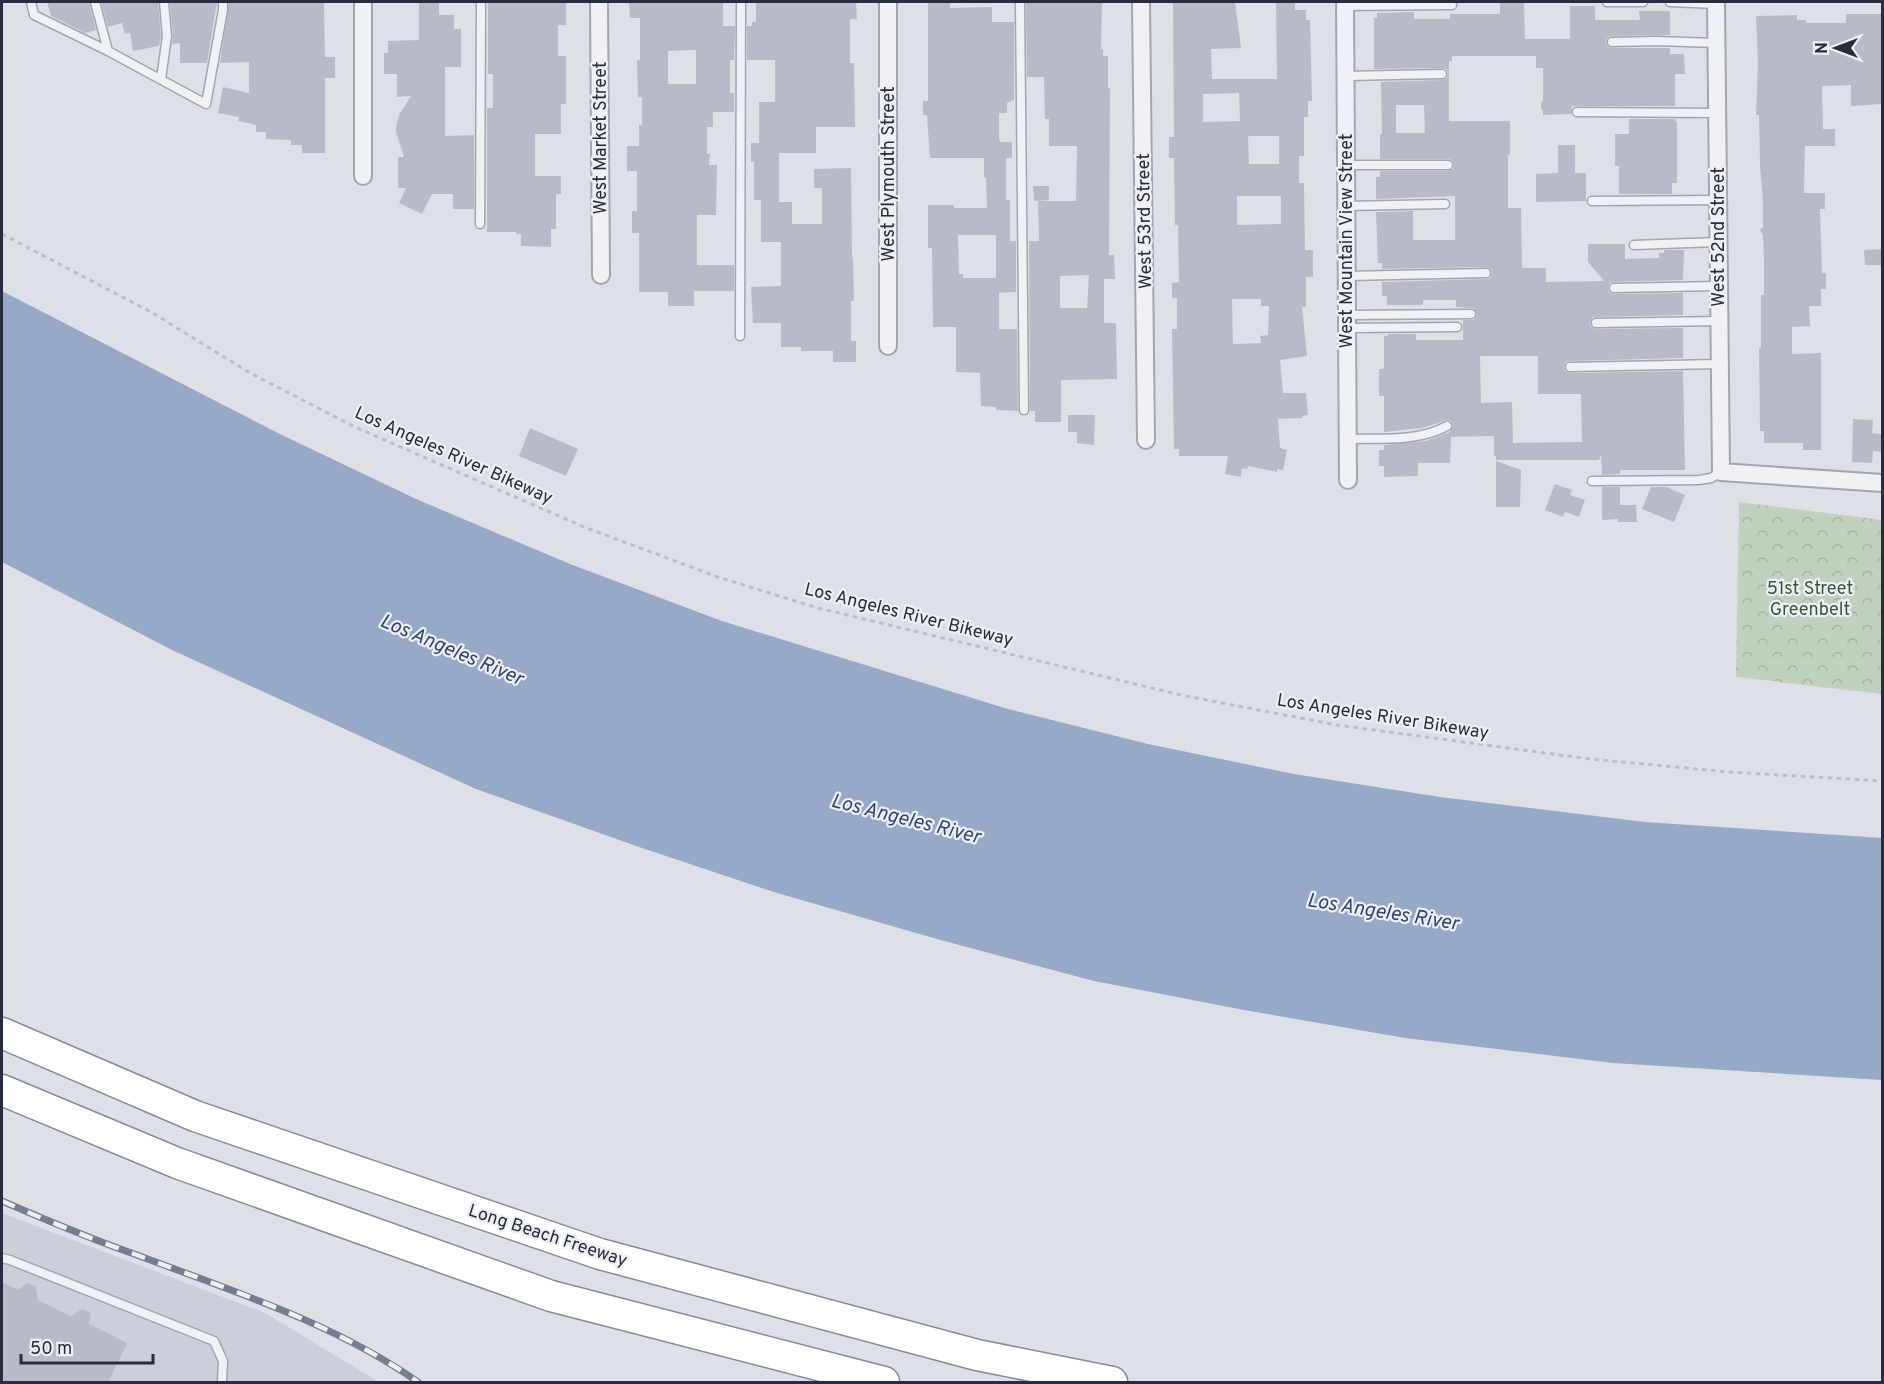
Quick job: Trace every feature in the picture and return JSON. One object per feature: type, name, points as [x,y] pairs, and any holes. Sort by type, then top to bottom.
[{"type":"highway","name":"Long Beach Freeway","points":[[2,1033],[195,1116],[600,1254],[977,1354],[1112,1383]]},
{"type":"highway","points":[[2,1090],[177,1163],[551,1296],[884,1383]]},
{"type":"street","points":[[363,2],[363,176]]},
{"type":"street","name":"West Market Street","points":[[599,2],[601,275]]},
{"type":"street","name":"West Plymouth Street","points":[[888,2],[888,346]]},
{"type":"street","name":"West 53rd Street","points":[[1142,2],[1146,440]]},
{"type":"street","name":"West 52nd Street","points":[[1716,3],[1721,472]]},
{"type":"street","name":"West Mountain View Street","points":[[1345,4],[1348,480]]},
{"type":"street","points":[[1721,472],[1882,483]]},
{"type":"lane","points":[[31,2],[34,15],[108,51],[206,104],[224,10],[223,2]]},
{"type":"lane","points":[[95,2],[108,51]]},
{"type":"lane","points":[[161,79],[167,36],[164,2]]},
{"type":"lane","points":[[480,224],[481,2]]},
{"type":"lane","points":[[740,336],[741,2]]},
{"type":"lane","points":[[1020,2],[1024,410]]},
{"type":"lane","points":[[1607,2],[1643,2]]},
{"type":"lane","points":[[1670,2],[1716,3]]},
{"type":"lane","points":[[1345,4],[1452,5]]},
{"type":"lane","points":[[1612,42],[1717,43]]},
{"type":"lane","points":[[1345,76],[1442,75]]},
{"type":"lane","points":[[1577,112],[1717,113]]},
{"type":"lane","points":[[1346,165],[1448,165]]},
{"type":"lane","points":[[1592,201],[1718,200]]},
{"type":"lane","points":[[1346,206],[1445,204]]},
{"type":"lane","points":[[1634,245],[1718,242]]},
{"type":"lane","points":[[1347,276],[1485,273]]},
{"type":"lane","points":[[1614,288],[1719,286]]},
{"type":"lane","points":[[1347,322],[1471,314]]},
{"type":"lane","points":[[1596,323],[1719,321]]},
{"type":"lane","points":[[1347,322],[1456,327]]},
{"type":"lane","points":[[1570,367],[1719,364]]},
{"type":"lane","points":[[1348,439],[1419,436],[1447,426]]},
{"type":"lane","points":[[1592,481],[1699,480],[1711,478],[1721,472]]},
{"type":"lane","points":[[2,1258],[214,1341],[224,1361],[222,1383]]},
{"type":"path","name":"Los Angeles River Bikeway","points":[[2,234],[151,312],[250,373],[357,428],[584,527],[718,577],[818,608],[1181,694],[1337,725],[1590,759],[1729,772],[1882,781]]},
{"type":"shaded area","points":[[2,1213],[265,1313],[379,1382],[2,1382]]},
{"type":"green space","name":"51st Street Greenbelt","points":[[1739,502],[1882,520],[1882,694],[1736,677]]},
{"type":"water","name":"Los Angeles River","points":[[2,291],[280,434],[416,499],[570,564],[722,621],[1008,709],[1148,744],[1294,774],[1440,797],[1645,822],[1882,838],[1882,1080],[1613,1063],[1405,1038],[1094,981],[777,893],[476,789],[172,650],[2,562]]},
{"type":"building","points":[[47,2],[89,2],[96,30],[85,33],[51,16]]},
{"type":"building","points":[[101,2],[158,2],[161,36],[159,46],[133,51],[130,33],[125,34],[122,23],[108,27]]},
{"type":"building","points":[[170,2],[217,2],[207,63],[180,63],[180,43],[172,44]]},
{"type":"building","points":[[229,2],[324,2],[325,57],[335,57],[335,78],[325,78],[325,153],[302,153],[302,145],[291,145],[291,140],[266,139],[266,132],[256,132],[256,125],[238,121],[239,117],[218,113],[223,87],[249,93],[249,62],[220,63]]},
{"type":"building","points":[[419,2],[439,2],[439,15],[454,15],[454,29],[461,29],[461,67],[445,67],[445,136],[474,135],[474,209],[453,209],[453,194],[432,194],[422,214],[399,203],[406,188],[398,188],[398,157],[404,157],[396,127],[399,115],[411,96],[397,97],[397,74],[384,74],[384,53],[388,53],[388,41],[419,40]]},
{"type":"building","points":[[488,2],[566,2],[566,25],[558,25],[558,56],[566,56],[566,104],[561,104],[561,134],[535,134],[535,176],[561,176],[561,194],[556,194],[556,229],[551,229],[551,247],[521,246],[521,234],[516,234],[516,232],[487,232],[487,108],[493,108],[493,74],[488,74]]},
{"type":"building","points":[[629,2],[723,2],[723,26],[735,26],[734,60],[730,60],[730,93],[734,93],[734,112],[713,112],[713,127],[707,127],[709,165],[717,165],[716,215],[697,215],[697,265],[734,265],[734,291],[694,291],[694,306],[668,306],[668,292],[639,292],[639,233],[632,233],[632,211],[637,211],[637,171],[627,171],[627,146],[639,146],[639,125],[642,125],[642,97],[638,97],[637,60],[640,60],[640,18],[630,18]],"holes":[[[696,50],[696,84],[668,84],[668,51]]]},
{"type":"building","points":[[756,2],[856,2],[857,19],[850,19],[850,63],[854,63],[855,127],[816,127],[816,153],[779,153],[779,202],[792,202],[792,224],[822,224],[822,188],[814,188],[814,169],[851,168],[854,301],[851,301],[851,341],[856,341],[856,362],[833,362],[833,351],[801,351],[801,347],[781,347],[781,323],[753,323],[751,287],[781,286],[781,242],[761,242],[761,200],[754,200],[754,162],[751,162],[751,143],[759,143],[759,102],[775,102],[775,60],[747,60],[747,26],[752,26],[752,22],[756,22]]},
{"type":"building","points":[[928,2],[950,2],[950,8],[992,7],[992,22],[1014,22],[1014,100],[1007,103],[1007,113],[999,113],[999,139],[1001,142],[1012,142],[1012,158],[1006,158],[1006,200],[1010,200],[1010,241],[1016,241],[1016,292],[999,293],[999,329],[1017,329],[1018,411],[996,410],[996,407],[981,406],[980,373],[956,372],[956,327],[933,327],[932,248],[928,248],[928,205],[987,208],[984,158],[930,158],[927,115],[923,115],[923,101],[928,101]],"holes":[[[958,235],[996,235],[996,278],[963,278],[963,274],[959,274]]]},
{"type":"building","points":[[1102,2],[1101,49],[1103,49],[1103,56],[1108,56],[1108,88],[1110,88],[1109,255],[1114,255],[1115,279],[1104,279],[1104,323],[1116,323],[1117,379],[1061,380],[1061,422],[1035,422],[1035,411],[1030,411],[1029,241],[1039,241],[1038,201],[1076,201],[1077,146],[1049,146],[1049,119],[1045,119],[1044,77],[1027,77],[1026,3]],"holes":[[[1089,275],[1087,308],[1060,308],[1060,276]]]},
{"type":"building","points":[[1173,2],[1235,2],[1241,48],[1211,49],[1212,79],[1277,79],[1276,2],[1295,2],[1295,10],[1306,10],[1306,20],[1310,20],[1312,101],[1308,101],[1308,117],[1304,117],[1304,156],[1299,156],[1299,183],[1304,183],[1305,250],[1313,250],[1313,277],[1306,277],[1306,307],[1302,307],[1307,356],[1280,360],[1283,393],[1306,393],[1308,415],[1302,418],[1278,419],[1280,448],[1287,450],[1283,470],[1277,469],[1277,472],[1248,466],[1247,469],[1242,468],[1241,477],[1225,474],[1228,456],[1179,456],[1179,449],[1174,449],[1172,329],[1177,329],[1177,298],[1172,298],[1172,283],[1179,282],[1174,158],[1169,158],[1169,137],[1174,137]],"holes":[[[1239,93],[1240,121],[1203,122],[1203,94]],[[1248,136],[1279,136],[1279,164],[1249,164]],[[1237,196],[1281,196],[1281,224],[1237,225]],[[1232,299],[1261,299],[1261,306],[1269,306],[1268,335],[1260,336],[1261,343],[1233,344]]]},
{"type":"building","points":[[1500,2],[1524,2],[1525,39],[1570,39],[1570,6],[1595,6],[1595,20],[1640,20],[1639,11],[1670,11],[1670,35],[1612,36],[1607,38],[1606,43],[1612,48],[1670,48],[1670,54],[1684,54],[1685,74],[1675,74],[1675,106],[1572,106],[1571,114],[1543,115],[1541,103],[1543,101],[1543,68],[1536,68],[1536,56],[1452,56],[1452,61],[1449,61],[1449,121],[1510,121],[1508,208],[1521,208],[1522,268],[1546,268],[1546,282],[1604,281],[1588,262],[1588,244],[1625,244],[1625,259],[1659,258],[1659,253],[1664,253],[1664,250],[1684,250],[1683,280],[1614,282],[1610,283],[1608,288],[1609,292],[1614,294],[1683,293],[1683,315],[1596,317],[1592,318],[1590,323],[1591,327],[1596,329],[1683,328],[1683,358],[1570,361],[1566,362],[1564,367],[1565,371],[1570,373],[1683,371],[1685,470],[1620,470],[1620,474],[1602,475],[1601,454],[1599,460],[1496,460],[1494,436],[1451,437],[1450,463],[1418,463],[1418,476],[1384,477],[1384,466],[1379,466],[1379,450],[1384,450],[1384,445],[1426,441],[1450,432],[1453,426],[1451,421],[1447,420],[1422,428],[1384,432],[1384,396],[1379,396],[1379,369],[1383,369],[1384,366],[1384,336],[1416,334],[1416,340],[1463,340],[1463,320],[1474,320],[1477,315],[1474,308],[1456,307],[1456,300],[1423,300],[1423,305],[1387,305],[1387,296],[1382,296],[1382,282],[1486,279],[1490,278],[1492,273],[1491,269],[1486,267],[1382,269],[1382,263],[1378,263],[1376,212],[1413,211],[1413,240],[1455,240],[1455,196],[1376,199],[1376,177],[1380,177],[1380,171],[1448,171],[1453,169],[1454,164],[1448,159],[1380,159],[1381,82],[1442,80],[1447,78],[1448,73],[1442,68],[1374,69],[1374,18],[1377,18],[1377,13],[1414,12],[1414,19],[1450,19],[1450,14],[1500,14]],"holes":[[[1396,105],[1424,105],[1425,133],[1396,133]],[[1480,356],[1538,356],[1538,394],[1581,394],[1582,442],[1513,443],[1512,402],[1481,403]]]},
{"type":"building","points":[[1846,14],[1882,14],[1882,104],[1851,106],[1851,85],[1822,86],[1823,129],[1835,129],[1835,146],[1805,146],[1804,193],[1825,193],[1825,209],[1820,209],[1822,273],[1826,273],[1826,289],[1821,289],[1821,306],[1809,306],[1810,326],[1792,327],[1792,354],[1821,353],[1821,450],[1803,450],[1803,443],[1764,443],[1764,431],[1760,431],[1759,348],[1761,348],[1761,295],[1764,295],[1764,261],[1763,235],[1760,230],[1763,227],[1763,202],[1759,115],[1756,115],[1758,63],[1756,16],[1797,15],[1797,20],[1806,20],[1806,23],[1846,23]]},
{"type":"building","points":[[1629,119],[1675,119],[1677,123],[1677,183],[1672,183],[1672,194],[1619,194],[1619,166],[1615,166],[1615,134],[1629,134]]},
{"type":"building","points":[[1558,145],[1575,145],[1575,173],[1586,173],[1586,201],[1536,202],[1536,174],[1558,173]]},
{"type":"building","points":[[1033,186],[1049,186],[1049,200],[1034,201]]},
{"type":"building","points":[[1882,249],[1882,265],[1865,265],[1864,250]]},
{"type":"building","points":[[1068,415],[1095,415],[1094,445],[1077,443],[1077,432],[1068,432]]},
{"type":"building","points":[[1853,419],[1873,420],[1872,433],[1882,434],[1882,452],[1873,451],[1872,463],[1852,462]]},
{"type":"building","points":[[530,428],[578,449],[566,476],[519,456]]},
{"type":"building","points":[[1496,461],[1521,470],[1520,507],[1496,507]]},
{"type":"building","points":[[1555,484],[1572,490],[1570,495],[1585,500],[1579,517],[1565,512],[1563,517],[1545,510]]},
{"type":"building","points":[[1602,487],[1620,487],[1620,505],[1636,505],[1637,522],[1618,522],[1618,519],[1602,520]]},
{"type":"building","points":[[1651,487],[1666,487],[1685,495],[1674,522],[1642,509]]},
{"type":"building","points":[[2,1282],[18,1290],[27,1283],[36,1287],[38,1300],[71,1316],[82,1309],[91,1313],[89,1324],[127,1343],[108,1383],[2,1383]]},
{"type":"railway","points":[[2,1201],[86,1236],[246,1295],[317,1325],[386,1361],[418,1382]]}]
